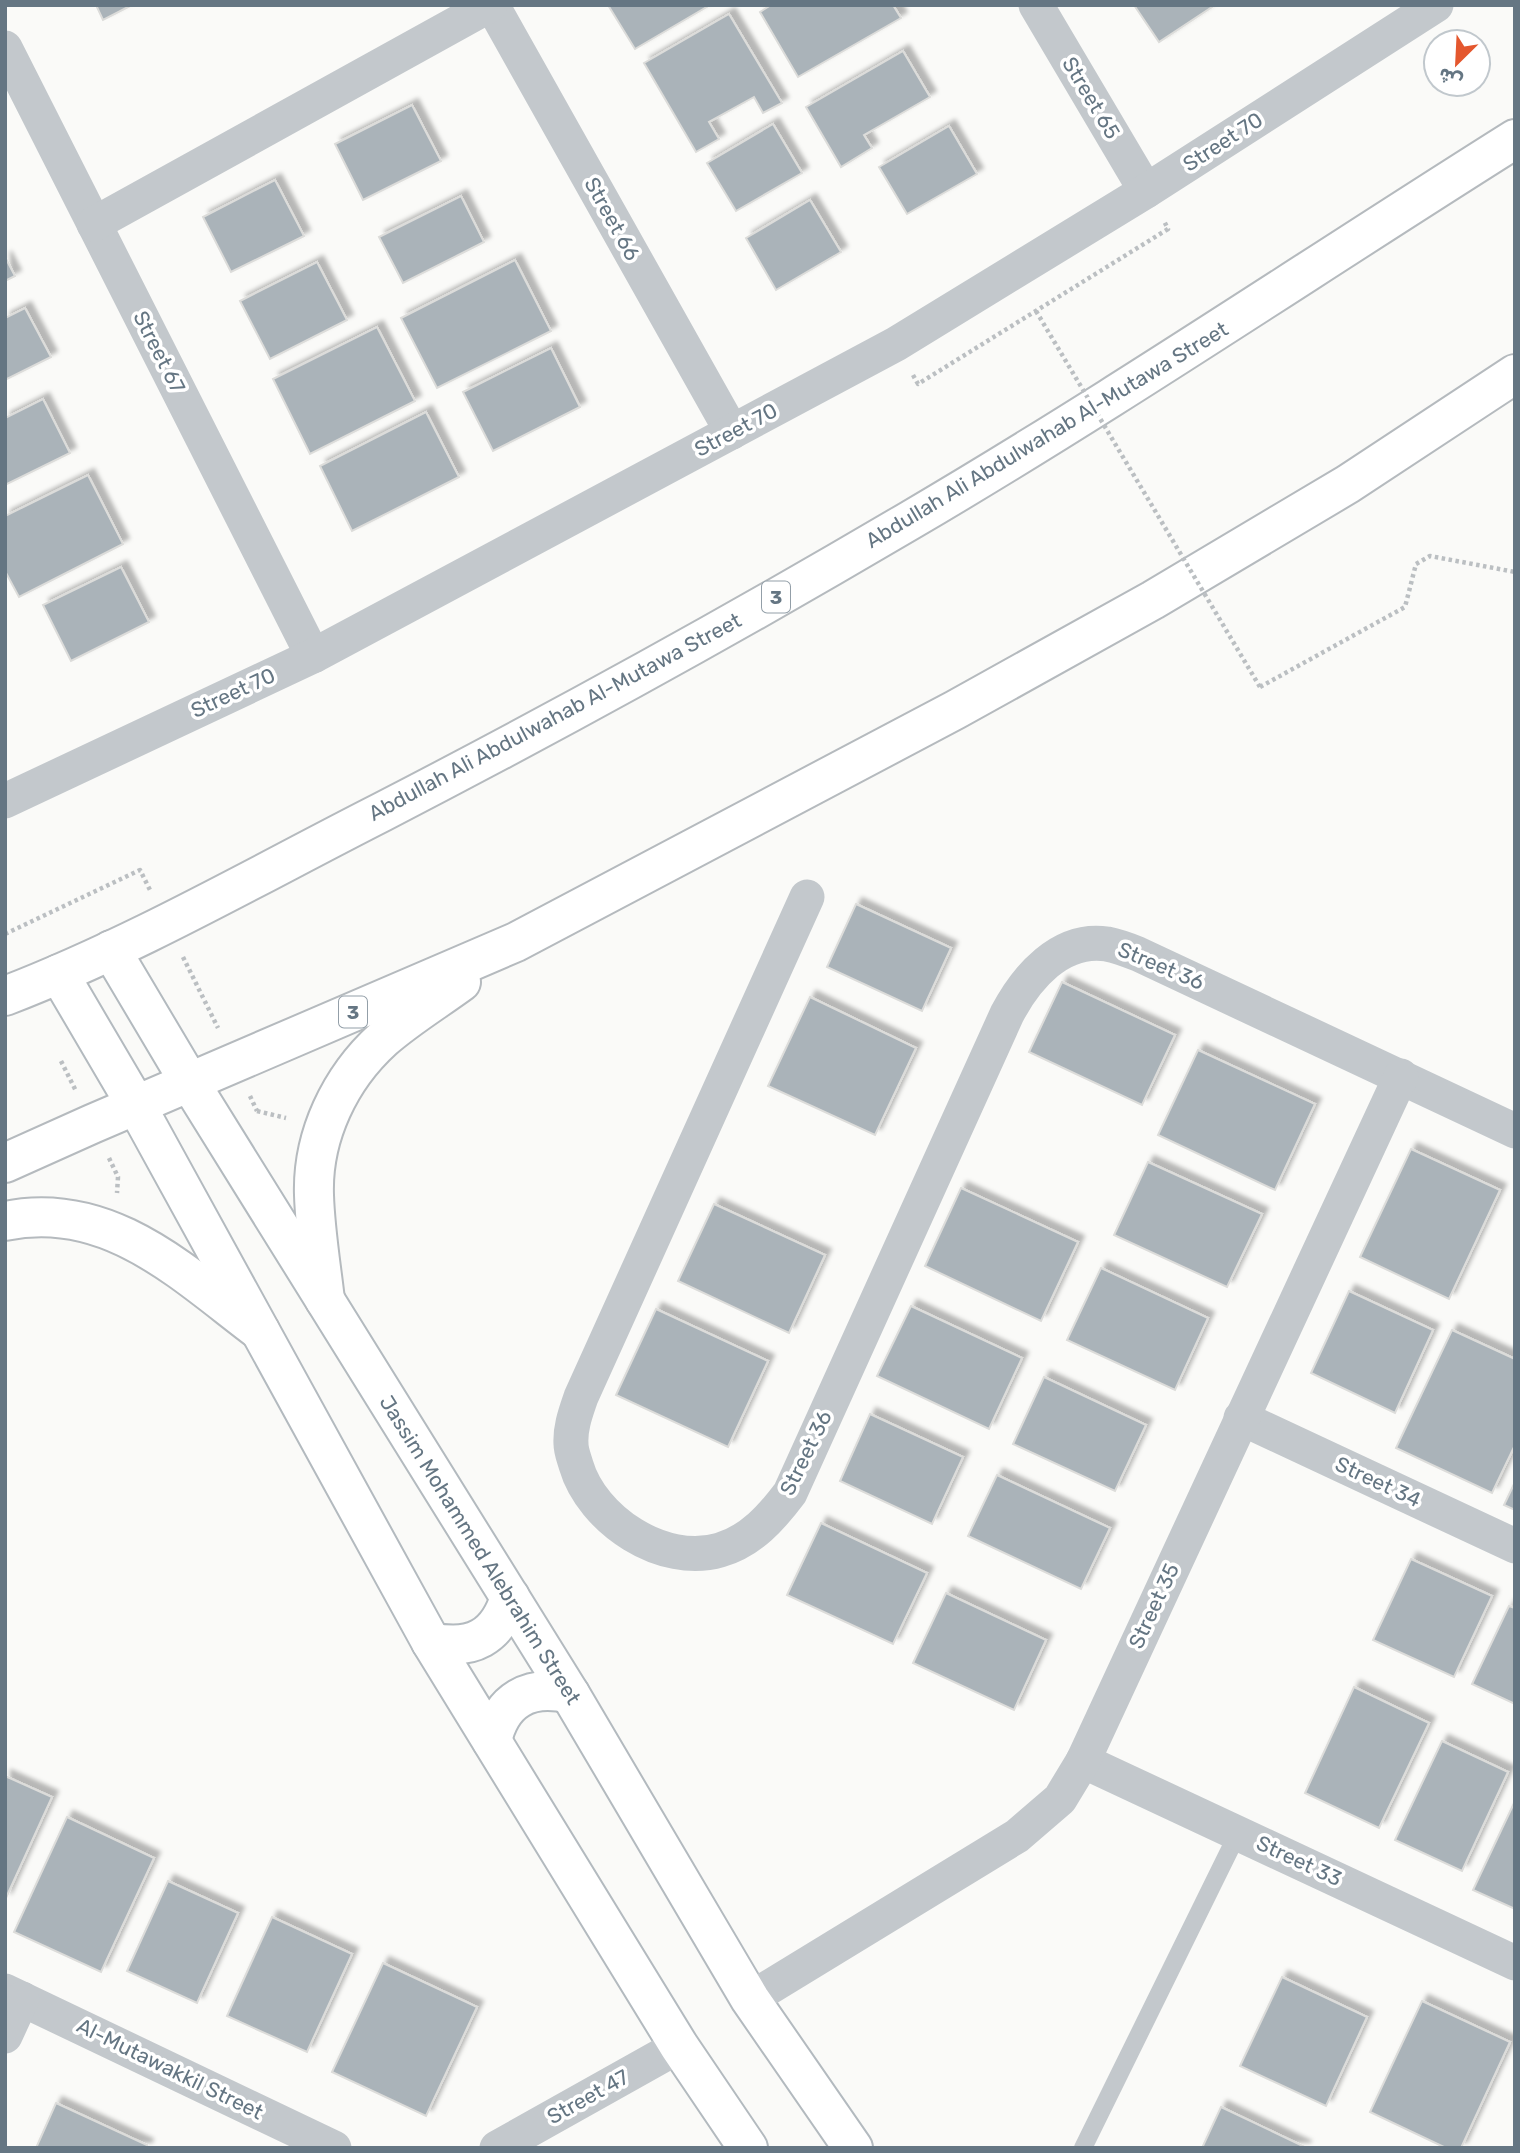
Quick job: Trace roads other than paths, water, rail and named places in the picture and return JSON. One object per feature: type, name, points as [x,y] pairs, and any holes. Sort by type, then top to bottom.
[{"type":"main road","name":"Abdullah Ali Abdulwahab Al-Mutawa Street","points":[[5,996],[111,950],[539,731],[910,521],[1266,300],[1515,139]]},
{"type":"main road","name":"3","points":[[5,1163],[516,942],[955,710],[1153,600],[1348,484],[1515,374]]},
{"type":"main road","points":[[325,1300],[314,1194],[315,1172],[324,1128],[335,1102],[348,1079],[384,1038],[516,942]]},
{"type":"main road","name":"Jassim Mohammed Alebrahim Street","points":[[111,950],[190,1083],[570,1694],[750,1999],[853,2148]]},
{"type":"main road","points":[[59,974],[136,1105],[431,1642],[680,2046],[748,2148]]},
{"type":"main road","points":[[5,1221],[23,1217],[46,1217],[91,1223],[113,1230],[158,1254],[260,1331]]},
{"type":"main road","points":[[431,1642],[448,1646],[465,1645],[481,1638],[495,1628],[505,1613],[510,1597]]},
{"type":"main road","points":[[492,1741],[496,1724],[506,1709],[519,1698],[535,1691],[553,1690],[570,1694]]},
{"type":"street","points":[[94,224],[491,5]]},
{"type":"street","name":"Street 66","points":[[491,5],[732,432]]},
{"type":"street","name":"Street 65","points":[[1036,5],[1146,191]]},
{"type":"street","name":"Street 70","points":[[5,801],[313,656],[896,344],[1146,191],[1436,5]]},
{"type":"street","name":"Street 67","points":[[5,48],[313,656]]},
{"type":"street","name":"Street 36","points":[[807,897],[573,1420],[570,1446],[579,1475],[590,1496],[609,1516],[629,1531],[675,1551],[701,1553],[722,1549],[740,1541],[770,1519],[790,1493],[1007,1014],[1031,977],[1066,950],[1087,944],[1107,944],[1138,954],[1515,1131]]},
{"type":"street","name":"Street 35","points":[[750,1999],[1017,1836],[1060,1799],[1083,1761],[1401,1076]]},
{"type":"street","name":"Street 34","points":[[1241,1418],[1515,1546]]},
{"type":"street","name":"Street 33","points":[[1083,1761],[1515,1963]]},
{"type":"street","points":[[5,2036],[14,1995]]},
{"type":"street","name":"Al-Mutawakkil Street","points":[[14,1995],[334,2148]]},
{"type":"street","name":"Street 47","points":[[496,2148],[680,2046]]},
{"type":"lane","points":[[1083,2148],[1238,1833]]}]
